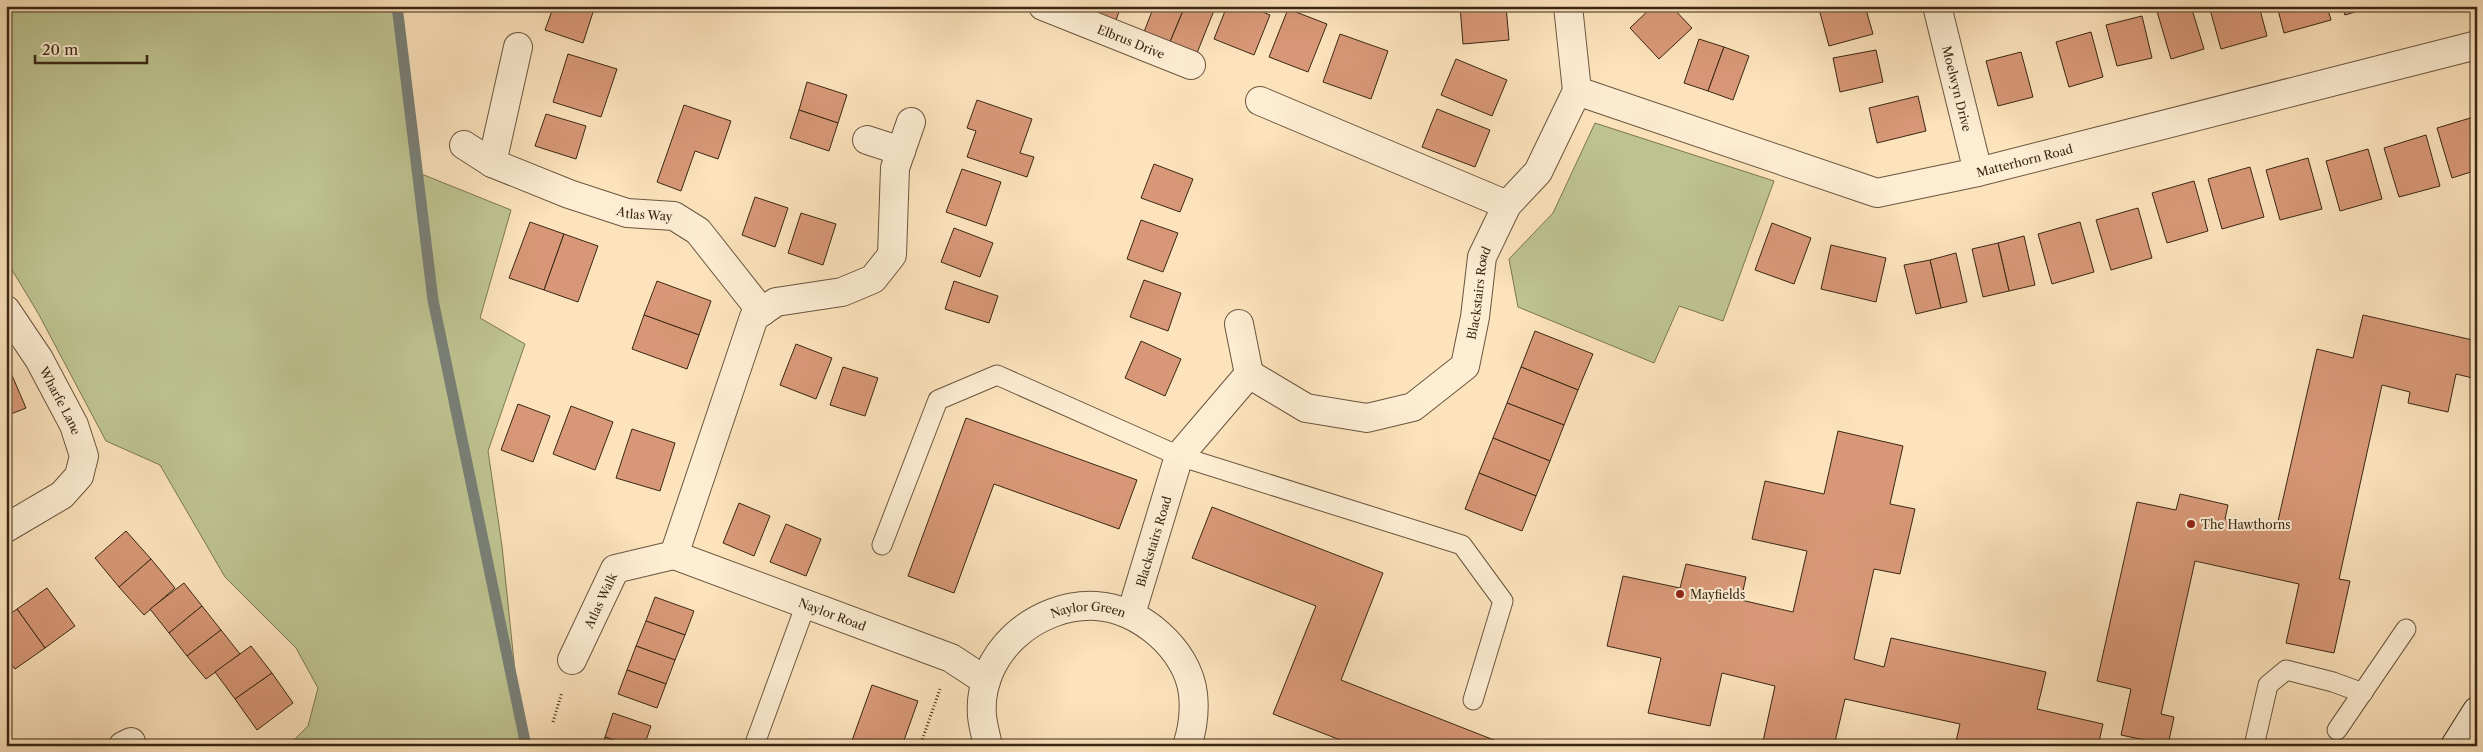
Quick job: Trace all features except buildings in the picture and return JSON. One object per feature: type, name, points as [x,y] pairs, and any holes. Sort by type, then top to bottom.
[{"type":"street","name":"Elbrus Drive","points":[[1043,6],[1191,65]]},
{"type":"street","points":[[1568,6],[1577,91]]},
{"type":"street","name":"Moelwyn Drive","points":[[1937,6],[1978,172]]},
{"type":"street","name":"Matterhorn Road","points":[[1577,91],[1877,193],[1978,172],[2477,45]]},
{"type":"street","points":[[492,163],[518,47]]},
{"type":"street","name":"Blackstairs Road","points":[[1131,614],[1179,456],[1249,374],[1306,408],[1368,418],[1413,407],[1465,366],[1475,317],[1482,258],[1506,205],[1538,172],[1577,91]]},
{"type":"street","points":[[1260,101],[1506,205]]},
{"type":"street","points":[[674,555],[754,317],[776,302],[842,292],[873,279],[892,255],[895,168],[911,122]]},
{"type":"street","points":[[867,140],[901,151]]},
{"type":"street","name":"Atlas Way","points":[[464,145],[492,163],[569,194],[627,213],[674,216],[698,231],[762,312]]},
{"type":"street","name":"Wharfe Lane","points":[[6,310],[39,359],[74,425],[84,456],[79,476],[62,495],[6,528]]},
{"type":"street","points":[[1239,324],[1249,374]]},
{"type":"street","name":"Naylor Road","points":[[674,555],[951,658],[986,680]]},
{"type":"street","name":"Atlas Walk","points":[[572,660],[615,569],[674,555]]},
{"type":"street","name":"Naylor Green","points":[[988,746],[982,715],[986,680],[1002,648],[1028,624],[1061,609],[1097,606],[1131,614],[1160,633],[1181,660],[1193,692],[1194,725],[1187,746]]},
{"type":"street","points":[[2455,746],[2477,711]]},
{"type":"lane","points":[[882,545],[938,400],[997,375],[1179,456],[1462,545],[1503,601],[1473,700]]},
{"type":"lane","points":[[754,746],[806,604]]},
{"type":"lane","points":[[2337,730],[2406,629]]},
{"type":"lane","points":[[2254,746],[2268,685],[2286,670],[2333,682],[2363,693]]},
{"type":"path","points":[[920,746],[951,658]]},
{"type":"green space","points":[[6,6],[397,6],[419,173],[511,210],[480,318],[525,344],[488,451],[502,546],[519,710],[526,746],[288,746],[308,726],[318,688],[296,648],[225,577],[160,465],[106,441],[38,313],[6,260]]},
{"type":"green space","points":[[1595,123],[1774,181],[1723,321],[1679,306],[1654,363],[1518,307],[1509,259],[1553,213]]},
{"type":"waterway","points":[[397,6],[433,300],[526,746]]},
{"type":"place","name":"The Hawthorns","points":[[2191,524]]},
{"type":"place","name":"Mayfields","points":[[1680,594]]}]
